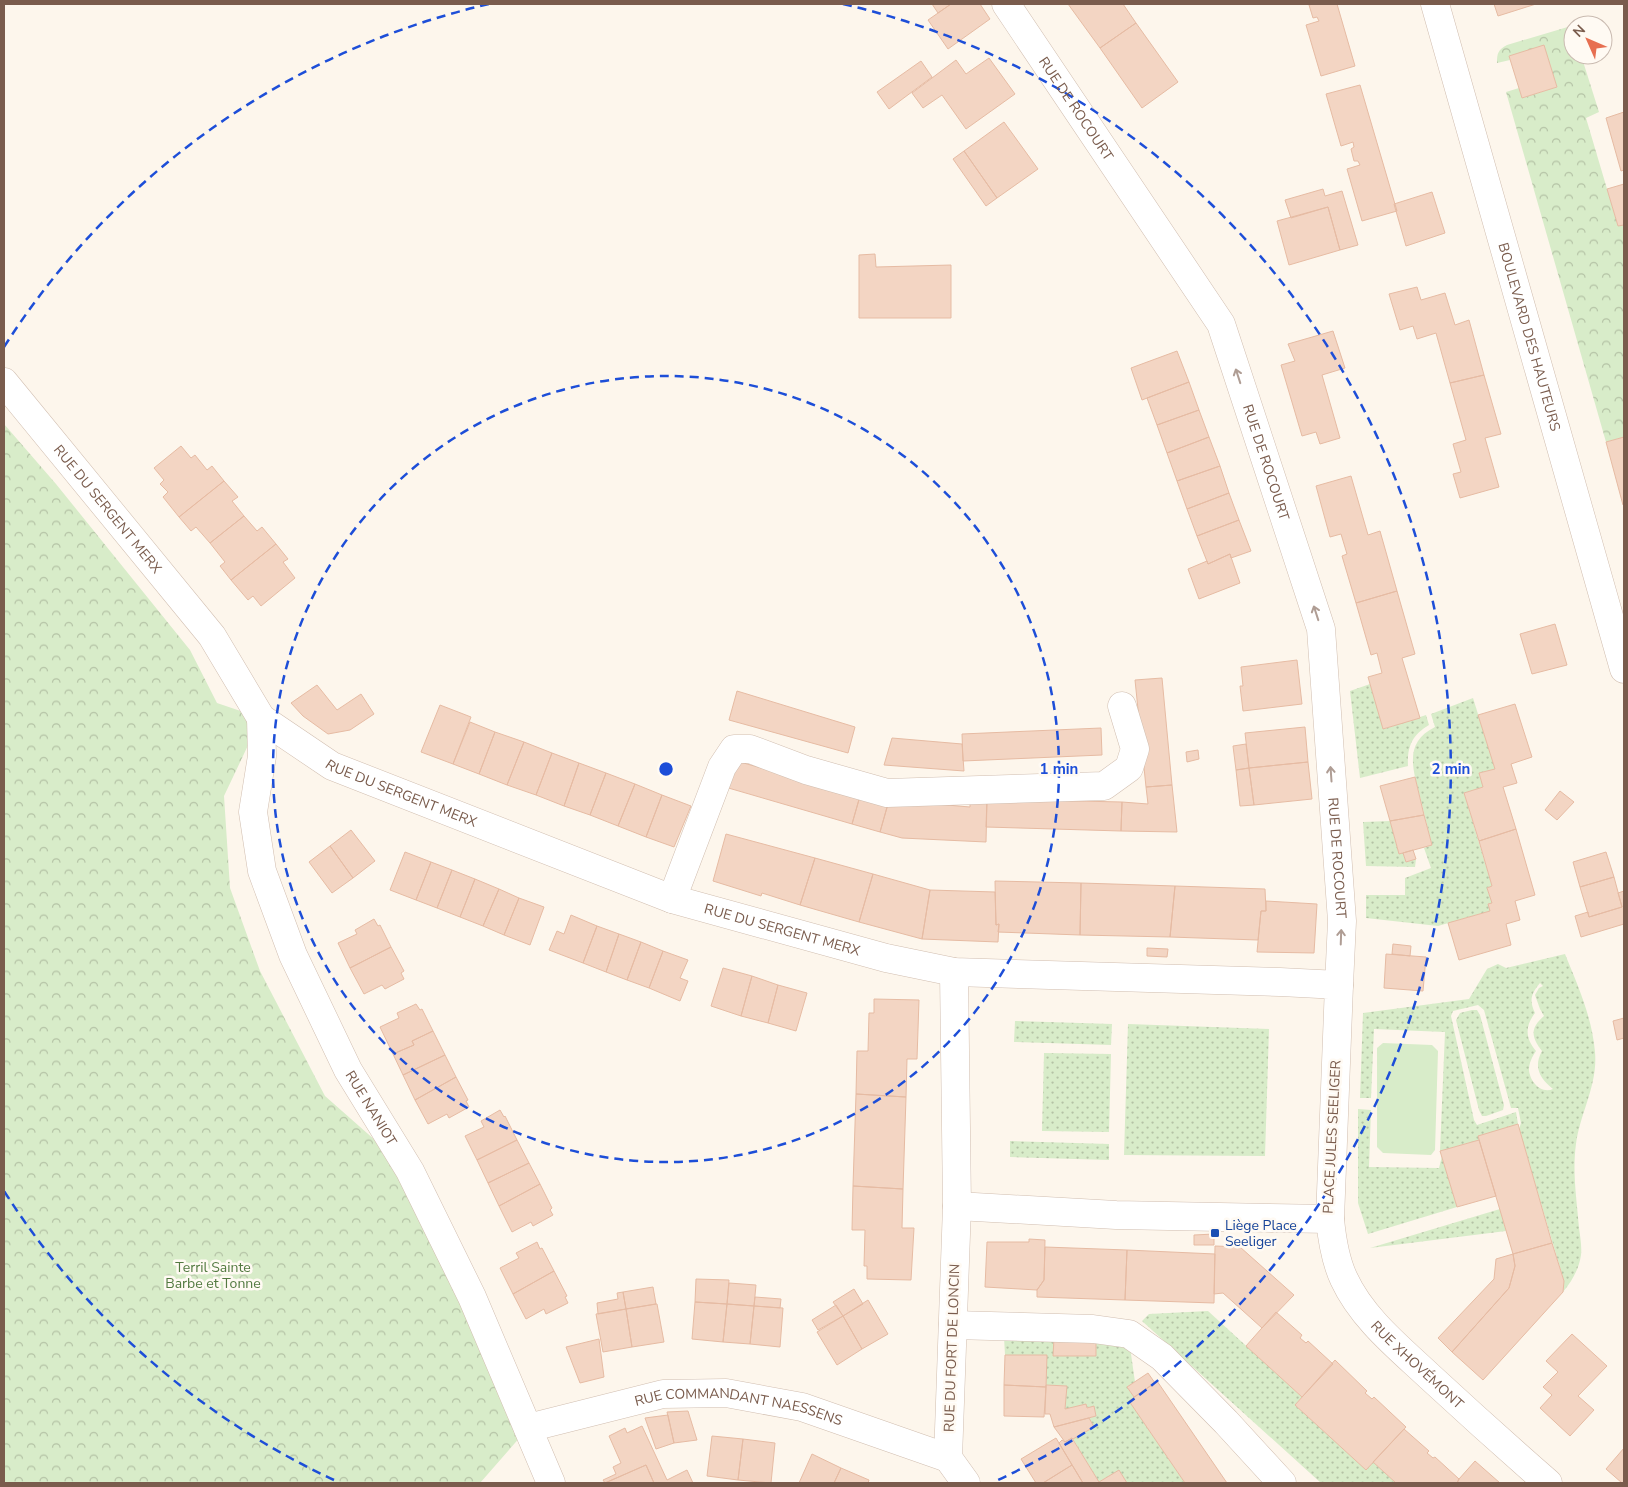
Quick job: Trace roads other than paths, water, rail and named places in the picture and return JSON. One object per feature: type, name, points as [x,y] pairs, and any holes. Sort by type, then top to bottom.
[{"type":"street","name":"RUE DE ROCOURT","points":[[1006,4],[1221,324],[1321,629],[1342,921],[1339,985]]},
{"type":"street","name":"BOULEVARD DES HAUTEURS","points":[[1435,4],[1624,669]]},
{"type":"street","name":"RUE DU SERGENT MERX","points":[[4,382],[212,636],[261,718],[332,766],[672,899],[886,958],[954,972]]},
{"type":"street","points":[[672,899],[722,768],[734,748],[750,749],[806,770],[887,793],[1104,786],[1129,768],[1135,749],[1122,706]]},
{"type":"street","name":"RUE NANIOT","points":[[261,718],[262,756],[253,812],[262,871],[293,955],[348,1070],[410,1170],[472,1297],[551,1483]]},
{"type":"street","points":[[957,1206],[954,972],[1339,985]]},
{"type":"street","name":"PLACE JULES SEELIGER","points":[[957,1206],[1116,1215],[1330,1219],[1339,985]]},
{"type":"street","name":"RUE DU FORT DE LONCIN","points":[[948,1458],[957,1206]]},
{"type":"street","name":"RUE XHOVÉMONT","points":[[1330,1219],[1334,1251],[1344,1279],[1360,1305],[1378,1328],[1548,1483]]},
{"type":"street","points":[[952,1325],[1093,1329],[1129,1334],[1162,1357],[1226,1422],[1282,1483]]},
{"type":"street","name":"RUE COMMANDANT NAESSENS","points":[[528,1428],[663,1394],[726,1393],[802,1407],[948,1458]]},
{"type":"street","points":[[948,1458],[966,1483]]},
{"type":"place","name":"Liège Place Seeliger","points":[[1215,1233]]},
{"type":"park label","name":"Terril Sainte Barbe et Tonne","points":[[213,1276]]}]
